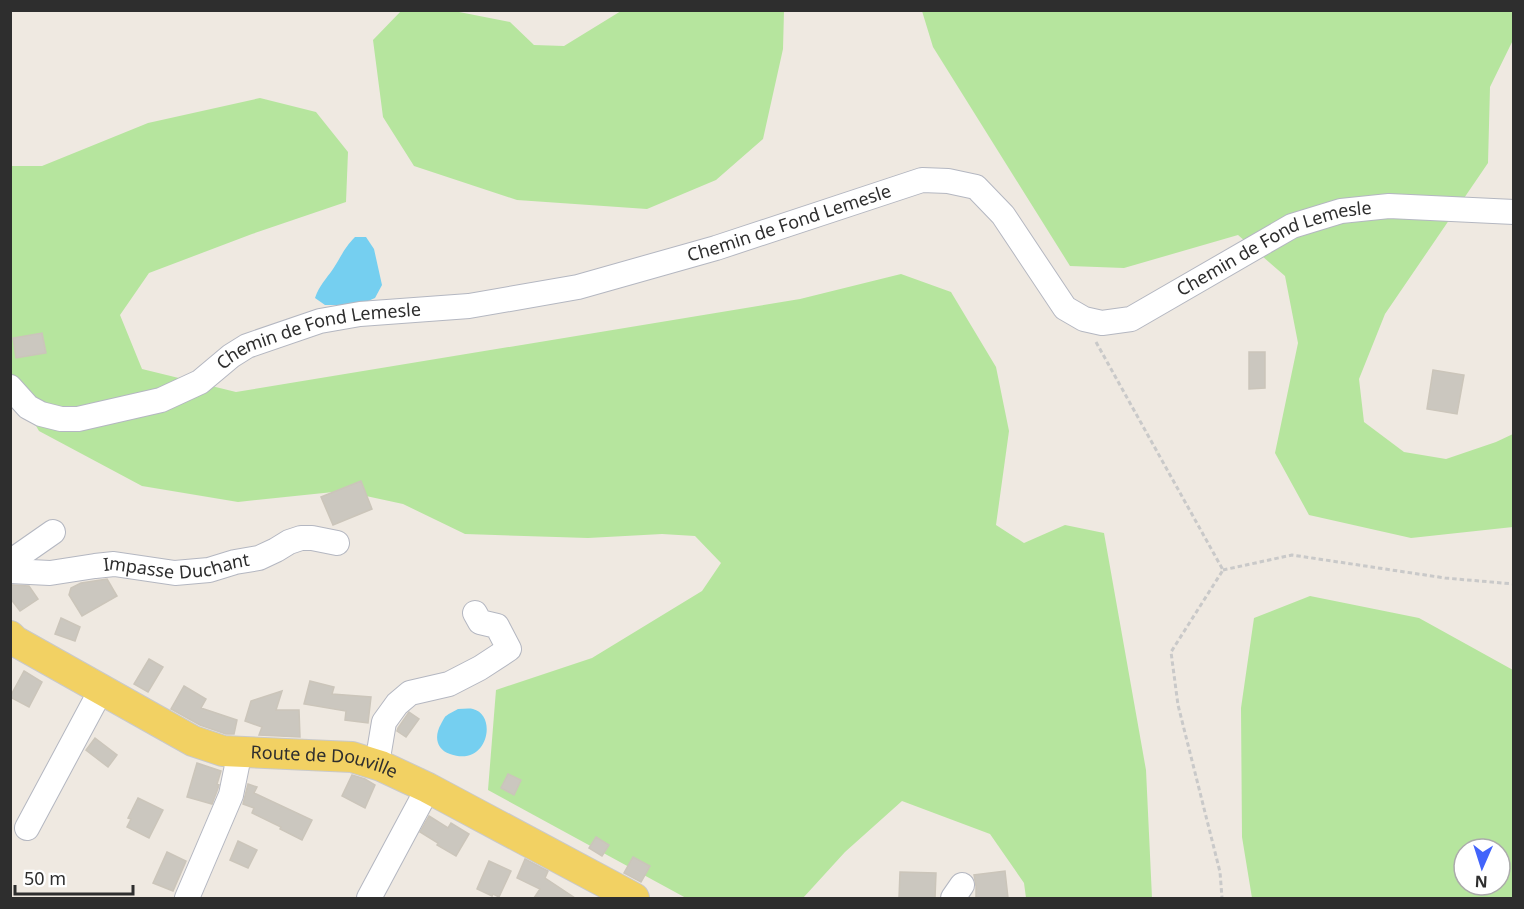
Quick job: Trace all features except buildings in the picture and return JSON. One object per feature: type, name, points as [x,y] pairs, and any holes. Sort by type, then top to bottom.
[{"type":"main road","name":"Route de Douville","points":[[10,636],[15,641],[193,741],[223,751],[352,757],[376,764],[428,788],[634,898]]},
{"type":"street","name":"Chemin de Fond Lemesle","points":[[10,387],[28,407],[41,414],[61,419],[78,419],[161,400],[200,382],[247,346],[320,321],[360,314],[469,306],[578,287],[716,248],[922,180],[948,181],[976,187],[1003,215],[1065,308],[1084,319],[1101,323],[1131,319],[1292,226],[1341,212],[1389,206],[1514,212]]},
{"type":"street","points":[[10,562],[53,532]]},
{"type":"street","name":"Impasse Duchant","points":[[10,571],[50,573],[114,564],[175,573],[209,570],[235,562],[260,558],[289,542],[302,538],[337,543]]},
{"type":"street","points":[[376,764],[384,722],[397,704],[410,693],[449,684],[509,650],[497,626],[480,622],[475,613]]},
{"type":"street","points":[[27,828],[101,690]]},
{"type":"street","points":[[187,898],[231,795],[240,751]]},
{"type":"street","points":[[369,898],[428,788]]},
{"type":"path","points":[[1084,319],[1223,570]]},
{"type":"path","points":[[1222,898],[1220,872],[1178,705],[1171,652],[1223,570],[1292,555],[1445,578],[1514,584]]},
{"type":"green space","points":[[402,10],[454,11],[510,22],[534,45],[564,46],[621,11],[784,11],[783,49],[763,139],[716,180],[647,209],[517,200],[414,166],[383,117],[373,40]]},
{"type":"green space","points":[[922,11],[1513,11],[1513,40],[1490,87],[1488,163],[1385,314],[1359,379],[1364,422],[1404,452],[1446,459],[1513,434],[1513,527],[1411,538],[1309,515],[1275,453],[1298,343],[1285,276],[1238,235],[1124,268],[1070,266],[933,47]]},
{"type":"green space","points":[[260,98],[316,112],[348,152],[346,202],[149,273],[120,315],[142,369],[236,392],[800,299],[901,274],[951,292],[996,367],[1009,431],[996,525],[1024,543],[1065,525],[1104,533],[1146,770],[1152,898],[1026,898],[1024,883],[990,834],[902,801],[845,852],[803,898],[686,898],[488,790],[496,690],[592,658],[702,591],[721,563],[695,536],[662,534],[588,538],[465,534],[403,504],[343,491],[238,502],[142,486],[39,431],[11,383],[11,166],[42,166],[148,123]]},
{"type":"green space","points":[[1310,596],[1419,618],[1513,670],[1513,898],[1252,898],[1242,837],[1241,708],[1254,618]]},
{"type":"water","points":[[355,237],[366,237],[374,249],[382,285],[375,298],[359,305],[325,305],[315,298]]},
{"type":"water","points":[[458,709],[473,709],[481,713],[485,721],[487,730],[485,739],[481,747],[473,754],[463,756],[450,754],[442,749],[438,742],[439,729],[445,717]]}]
